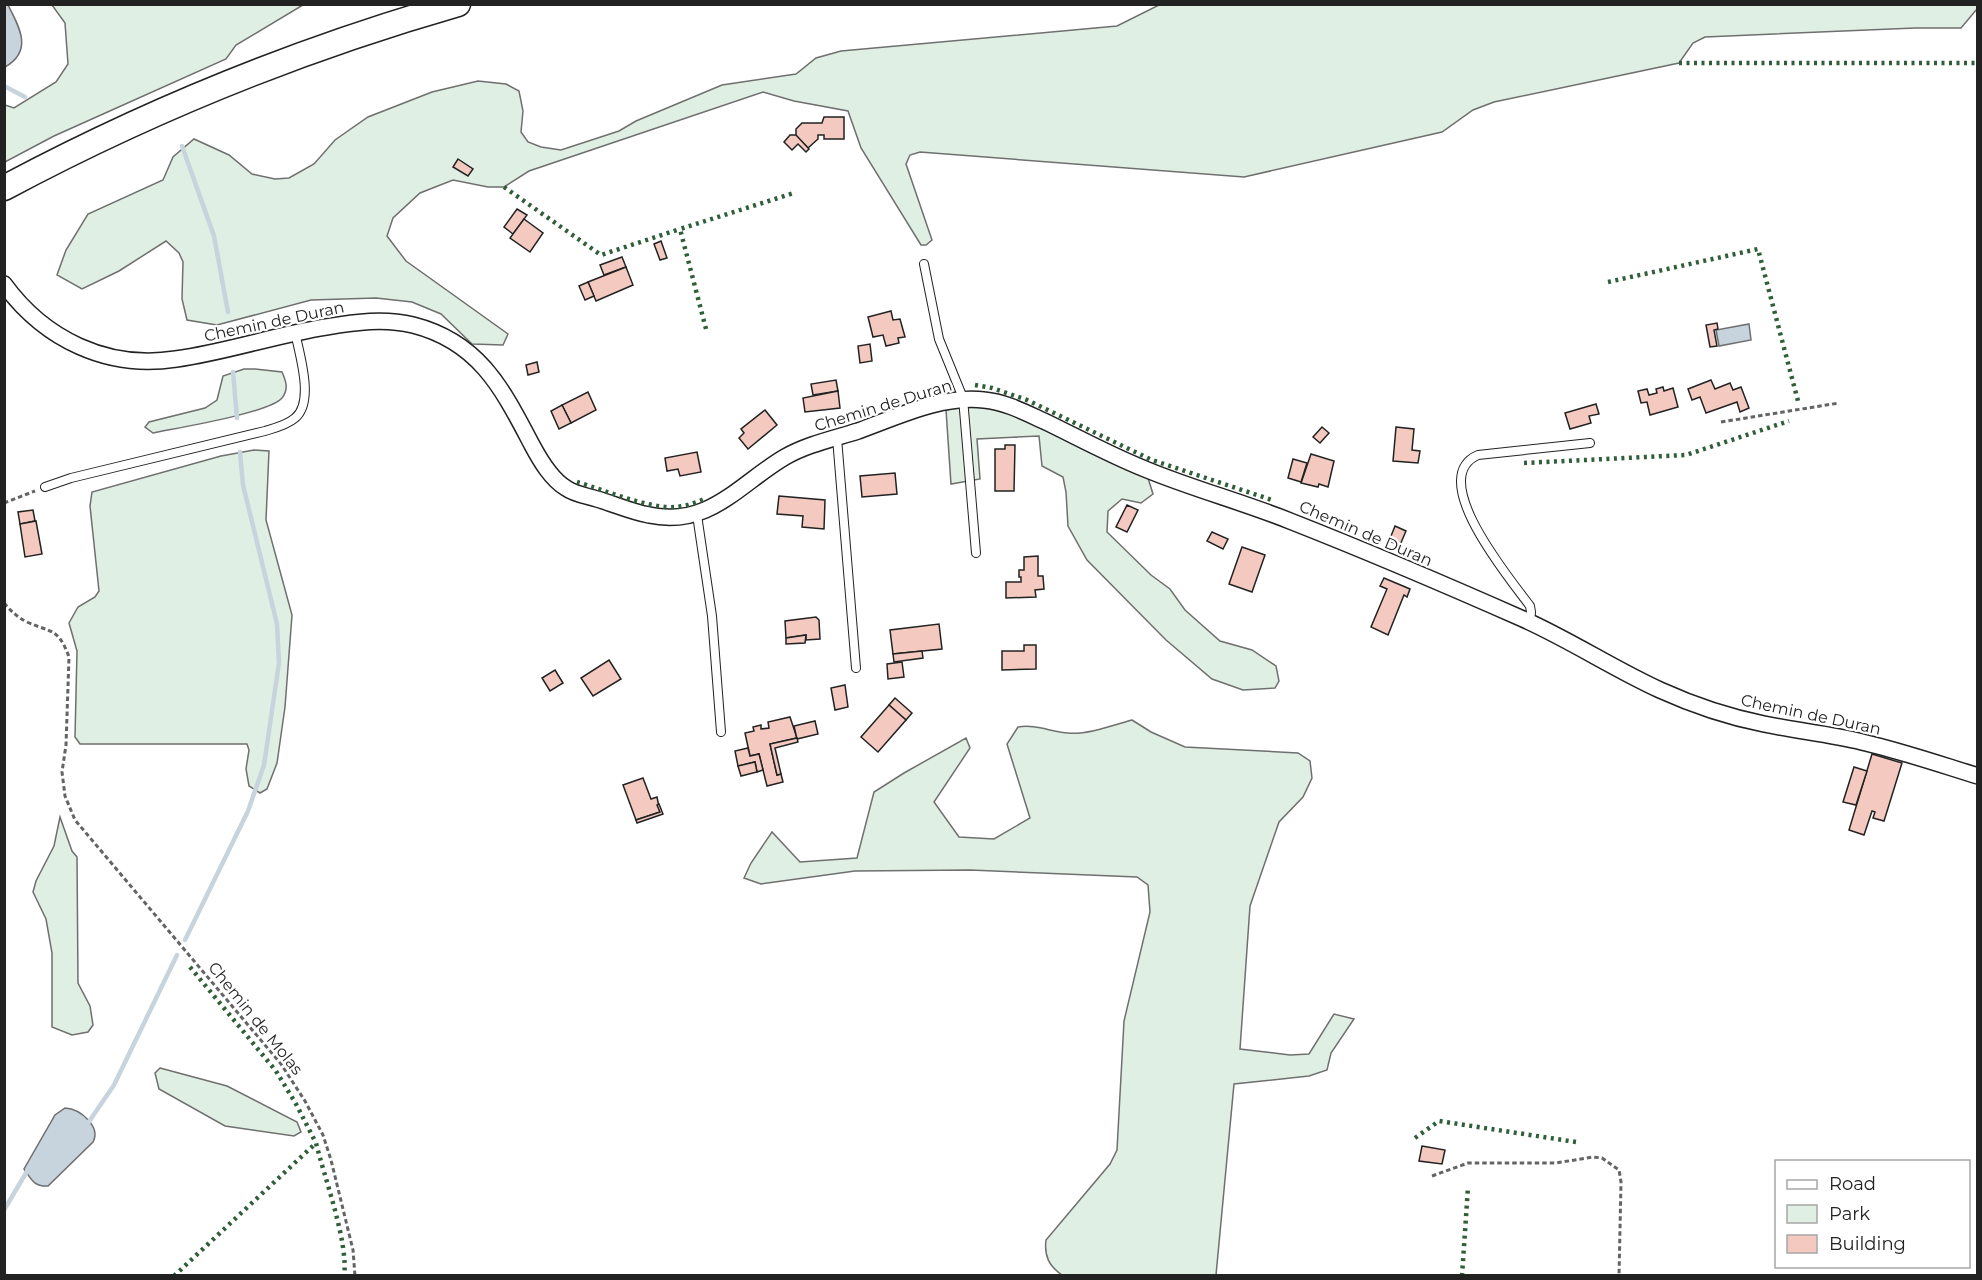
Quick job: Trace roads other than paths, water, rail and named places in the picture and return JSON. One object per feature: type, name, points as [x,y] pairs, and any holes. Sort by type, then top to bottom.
[{"type":"highway","points":[[4,188],[48,165],[210,90],[394,22],[458,4]]},
{"type":"street","name":"Chemin de Duran","points":[[4,284],[21,306],[51,332],[86,350],[126,360],[170,360],[234,348],[295,332],[366,321],[393,321],[418,326],[446,337],[468,351],[487,369],[503,391],[537,455],[551,475],[567,489],[648,515],[675,519],[697,515],[724,501],[785,457],[803,448],[930,406],[963,398],[991,400],[1018,410],[1145,469],[1288,520],[1530,622],[1659,690],[1704,708],[1761,724],[1860,741],[1927,759],[1977,776]]},
{"type":"lane","points":[[924,264],[939,339],[963,398],[976,553]]},
{"type":"lane","points":[[45,486],[265,431],[284,425],[297,417],[304,403],[305,383],[295,332]]},
{"type":"lane","points":[[837,438],[856,668]]},
{"type":"lane","points":[[1530,622],[1532,612],[1530,606],[1481,538],[1462,491],[1461,476],[1465,464],[1478,455],[1590,443]]},
{"type":"lane","points":[[697,515],[712,616],[722,732]]},
{"type":"waterway","points":[[4,86],[25,97]]},
{"type":"waterway","points":[[182,146],[214,236],[228,312]]},
{"type":"waterway","points":[[233,372],[237,418]]},
{"type":"waterway","points":[[185,940],[248,811],[264,765],[279,663],[277,624],[243,485],[240,452]]},
{"type":"waterway","points":[[86,1126],[114,1085],[177,955]]},
{"type":"waterway","points":[[4,1210],[29,1168]]}]
